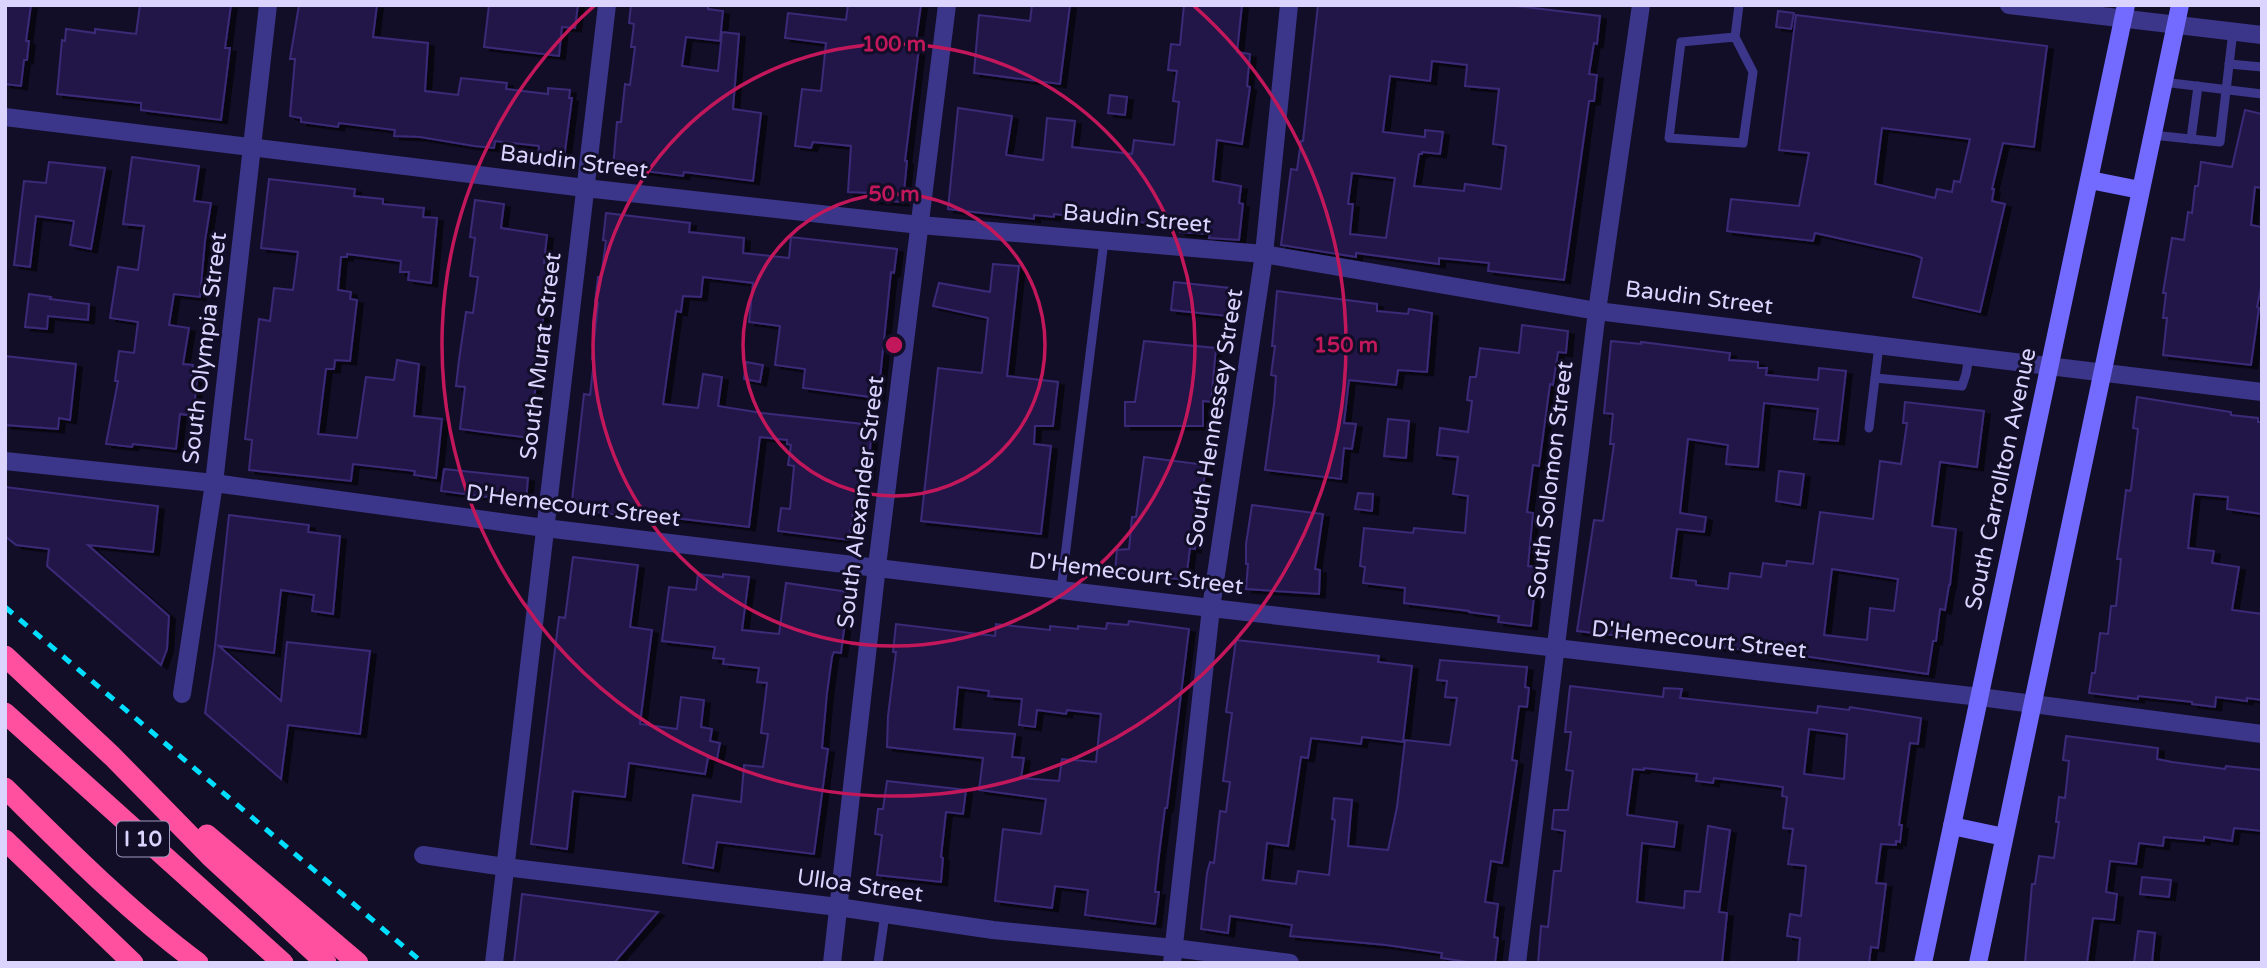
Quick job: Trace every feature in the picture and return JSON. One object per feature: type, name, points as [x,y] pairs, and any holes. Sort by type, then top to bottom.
[{"type":"highway","points":[[5,656],[112,756],[210,856],[326,963]]},
{"type":"highway","name":"I 10","points":[[5,713],[283,963]]},
{"type":"highway","points":[[112,756],[358,963]]},
{"type":"highway","name":"I 10","points":[[5,788],[62,845],[165,938],[198,963]]},
{"type":"highway","points":[[5,839],[133,963]]},
{"type":"main road","points":[[1978,963],[2180,5]]},
{"type":"main road","name":"South Carrollton Avenue","points":[[1923,963],[2125,12]]},
{"type":"main road","points":[[2090,180],[2140,190]]},
{"type":"main road","points":[[1952,826],[2004,837]]},
{"type":"street","name":"South Olympia Street","points":[[182,695],[214,483],[268,5]]},
{"type":"street","name":"South Murat Street","points":[[494,963],[607,5]]},
{"type":"street","name":"South Alexander Street","points":[[832,963],[877,566],[947,5]]},
{"type":"street","name":"South Hennessey Street","points":[[1173,955],[1211,608],[1264,254],[1289,5]]},
{"type":"street","name":"South Solomon Street","points":[[1517,963],[1597,311],[1642,5]]},
{"type":"street","points":[[2009,5],[2125,12],[2176,24],[2262,35]]},
{"type":"street","name":"Baudin Street","points":[[5,117],[585,188],[920,225],[1264,254],[1597,311],[2262,392]]},
{"type":"street","name":"D'Hemecourt Street","points":[[5,461],[214,483],[545,528],[1980,697],[2262,734]]},
{"type":"street","name":"Ulloa Street","points":[[423,855],[838,907],[1173,955],[1290,963]]},
{"type":"lane","points":[[1735,37],[1681,42],[1669,138],[1743,143],[1752,72],[1735,37],[1739,5]]},
{"type":"lane","points":[[2152,135],[2220,142],[2233,31]]},
{"type":"lane","points":[[2229,64],[2262,67]]},
{"type":"lane","points":[[2163,82],[2262,94]]},
{"type":"lane","points":[[2191,139],[2199,86]]},
{"type":"lane","points":[[1061,589],[1104,241]]},
{"type":"lane","points":[[1869,428],[1879,345]]},
{"type":"lane","points":[[1875,378],[1962,386],[1969,356]]},
{"type":"lane","points":[[878,963],[885,914]]},
{"type":"building","points":[[5,5],[31,5],[26,41],[29,41],[27,60],[24,60],[21,86],[5,84]]},
{"type":"building","points":[[140,5],[231,5],[225,48],[230,48],[221,120],[141,110],[141,103],[57,94],[62,40],[65,41],[66,29],[136,34]]},
{"type":"building","points":[[299,5],[377,5],[373,37],[428,43],[425,91],[458,95],[461,78],[507,83],[506,89],[548,94],[548,88],[570,90],[569,98],[572,98],[564,159],[538,156],[539,146],[495,141],[494,148],[474,146],[420,137],[394,136],[395,130],[339,123],[338,127],[301,122],[301,118],[290,116],[295,59],[290,59]]},
{"type":"building","points":[[489,5],[578,5],[575,28],[562,27],[559,56],[484,47]]},
{"type":"building","points":[[631,5],[708,5],[708,9],[723,11],[720,41],[686,37],[682,66],[718,71],[722,32],[739,34],[733,109],[761,113],[753,181],[613,167],[617,122],[621,122],[625,84],[630,85],[635,47],[631,47],[634,24],[629,23]]},
{"type":"building","points":[[848,5],[921,5],[903,202],[871,200],[872,193],[848,192],[851,146],[813,142],[811,148],[795,146],[802,89],[821,91],[826,43],[785,38],[788,13],[846,20]]},
{"type":"building","points":[[1032,5],[1070,5],[1060,84],[974,73],[979,15],[1030,21]]},
{"type":"building","points":[[1184,5],[1242,5],[1237,52],[1250,54],[1247,86],[1250,87],[1242,144],[1217,140],[1213,181],[1241,186],[1239,203],[1243,204],[1239,240],[1209,238],[1210,234],[1180,232],[1181,228],[1092,215],[1091,218],[1034,215],[1034,219],[948,209],[958,108],[1012,116],[1006,155],[1043,160],[1047,118],[1075,121],[1072,147],[1132,154],[1134,140],[1174,145],[1179,102],[1173,101],[1177,71],[1168,70],[1171,44],[1180,45]]},
{"type":"building","points":[[1318,5],[1508,5],[1600,16],[1597,44],[1594,43],[1589,74],[1597,75],[1594,101],[1589,101],[1564,280],[1488,271],[1489,263],[1439,258],[1439,264],[1356,253],[1356,257],[1281,245],[1291,169],[1297,170],[1303,141]],"holes":[[[1432,61],[1467,65],[1465,86],[1499,89],[1493,144],[1506,146],[1501,189],[1465,184],[1464,191],[1414,186],[1419,154],[1440,154],[1443,132],[1425,130],[1425,137],[1383,132],[1390,76],[1430,81]],[[1352,173],[1395,178],[1386,238],[1350,234],[1353,204],[1348,204]]]},
{"type":"building","points":[[1778,11],[1794,13],[1791,29],[1776,27]]},
{"type":"building","points":[[1796,15],[2047,46],[2034,147],[2003,143],[1992,189],[1992,201],[2005,204],[1980,312],[1913,297],[1922,258],[1914,255],[1815,233],[1813,241],[1727,231],[1731,199],[1799,206],[1809,153],[1779,150]],"holes":[[[1882,128],[1970,139],[1960,182],[1954,181],[1952,192],[1937,189],[1935,198],[1875,184]]]},
{"type":"building","points":[[1110,95],[1127,97],[1125,115],[1108,113]]},
{"type":"building","points":[[2245,110],[2262,114],[2262,188],[2255,187],[2251,225],[2262,227],[2262,283],[2251,365],[2163,355],[2167,318],[2163,318],[2166,293],[2163,293],[2172,238],[2184,240],[2188,212],[2192,213],[2195,186],[2198,186],[2201,162],[2232,167]]},
{"type":"building","points":[[132,157],[199,166],[194,201],[211,203],[200,297],[174,294],[169,325],[189,328],[183,364],[193,365],[191,379],[197,380],[193,416],[180,414],[176,449],[106,444],[118,381],[115,381],[119,351],[134,353],[138,322],[110,318],[118,267],[138,270],[144,226],[123,224]]},
{"type":"building","points":[[49,162],[105,168],[91,249],[70,245],[74,221],[36,216],[30,267],[14,265],[24,181],[46,183]]},
{"type":"building","points":[[269,179],[355,189],[354,196],[383,199],[383,204],[424,208],[423,217],[437,218],[431,283],[408,280],[409,272],[400,272],[401,261],[347,254],[347,257],[341,257],[338,290],[351,292],[350,299],[357,300],[350,361],[335,360],[334,369],[326,369],[318,434],[357,438],[366,377],[394,380],[397,360],[419,364],[414,416],[442,419],[436,478],[414,475],[415,471],[353,464],[351,481],[249,470],[252,440],[245,439],[259,319],[270,321],[274,288],[293,290],[298,252],[261,248]]},
{"type":"building","points":[[475,200],[504,204],[501,228],[547,235],[544,263],[549,263],[530,438],[460,429],[465,387],[456,386],[459,360],[466,312],[473,313],[478,277],[470,276],[475,238],[470,237]]},
{"type":"building","points":[[606,213],[690,223],[689,232],[744,238],[743,253],[789,258],[791,237],[897,249],[894,273],[891,272],[878,398],[803,388],[805,369],[775,365],[780,326],[749,322],[753,283],[703,277],[701,297],[683,296],[681,312],[676,311],[663,404],[698,408],[703,374],[722,377],[718,406],[872,425],[868,476],[864,476],[861,507],[854,506],[849,540],[778,531],[781,508],[790,509],[794,466],[788,465],[791,445],[787,444],[787,440],[760,437],[749,527],[674,518],[674,522],[571,509],[584,394],[590,395],[598,303],[595,302],[606,241],[603,240]]},
{"type":"building","points":[[993,264],[1019,266],[1007,376],[1058,382],[1053,426],[1035,426],[1034,444],[1051,446],[1041,534],[921,521],[938,368],[982,373],[988,318],[933,306],[939,283],[990,292]]},
{"type":"building","points":[[1174,282],[1230,288],[1227,316],[1171,310]]},
{"type":"building","points":[[1277,291],[1377,304],[1377,311],[1408,314],[1409,309],[1432,313],[1427,372],[1398,370],[1396,385],[1349,380],[1344,423],[1356,424],[1352,449],[1344,448],[1341,479],[1265,470],[1276,376],[1271,375]]},
{"type":"building","points":[[29,294],[89,304],[88,320],[48,316],[47,329],[25,327]]},
{"type":"building","points":[[1522,325],[1568,331],[1566,353],[1558,352],[1553,385],[1550,384],[1539,466],[1533,465],[1527,512],[1533,513],[1528,566],[1537,567],[1531,626],[1498,622],[1499,616],[1404,603],[1405,588],[1363,583],[1365,567],[1360,566],[1364,528],[1413,533],[1414,528],[1465,533],[1468,496],[1453,494],[1458,457],[1437,455],[1440,428],[1468,432],[1472,401],[1467,400],[1470,377],[1476,377],[1480,348],[1519,353]]},
{"type":"building","points":[[1144,341],[1216,348],[1211,402],[1203,401],[1203,426],[1125,426],[1125,402],[1135,402]]},
{"type":"building","points":[[1611,341],[1730,353],[1729,360],[1758,362],[1758,368],[1767,368],[1766,375],[1818,380],[1819,368],[1846,371],[1838,441],[1814,439],[1818,409],[1764,403],[1758,467],[1726,464],[1728,445],[1688,439],[1680,513],[1706,517],[1704,532],[1677,529],[1671,578],[1696,581],[1696,585],[1728,589],[1730,573],[1761,577],[1763,563],[1786,566],[1787,561],[1813,564],[1820,512],[1873,519],[1880,461],[1901,464],[1907,423],[1903,423],[1905,402],[1984,411],[1977,467],[1940,462],[1932,526],[1956,529],[1950,585],[1945,610],[1940,609],[1928,674],[1803,656],[1805,646],[1773,642],[1771,653],[1577,631],[1594,520],[1603,521],[1614,444],[1610,444],[1613,414],[1604,413]],"holes":[[[1832,569],[1898,579],[1894,611],[1870,608],[1867,640],[1824,635]]]},
{"type":"building","points":[[5,356],[76,364],[70,420],[59,418],[58,429],[5,425]]},
{"type":"building","points":[[746,362],[763,365],[760,382],[744,379]]},
{"type":"building","points":[[2137,397],[2231,412],[2231,415],[2258,418],[2258,422],[2262,422],[2262,514],[2227,509],[2228,497],[2194,494],[2188,548],[2214,551],[2212,563],[2239,567],[2232,610],[2262,614],[2262,700],[2216,697],[2215,707],[2138,696],[2138,699],[2089,693],[2092,673],[2095,673],[2100,633],[2108,634],[2111,606],[2116,606],[2121,559],[2117,559],[2126,490],[2131,489],[2138,429],[2133,428]]},
{"type":"building","points":[[1388,419],[1409,421],[1406,458],[1384,456]]},
{"type":"building","points":[[1144,457],[1206,465],[1195,549],[1190,548],[1186,580],[1115,572],[1117,550],[1129,549],[1132,517],[1136,517]]},
{"type":"building","points":[[444,469],[528,478],[526,502],[441,491]]},
{"type":"building","points":[[1779,471],[1804,474],[1800,505],[1776,501]]},
{"type":"building","points":[[5,487],[158,506],[153,552],[88,545],[169,616],[167,649],[161,665],[47,566],[49,549],[16,545],[5,536]]},
{"type":"building","points":[[1358,493],[1373,494],[1372,511],[1355,509]]},
{"type":"building","points":[[1252,505],[1323,514],[1315,569],[1320,570],[1319,594],[1246,589],[1246,544]]},
{"type":"building","points":[[229,515],[309,525],[308,532],[340,536],[333,614],[312,611],[314,595],[281,590],[274,653],[219,646],[281,701],[287,642],[370,651],[360,734],[288,725],[281,779],[205,713]]},
{"type":"building","points":[[573,557],[638,565],[630,627],[652,630],[640,724],[677,729],[681,697],[704,700],[701,727],[712,729],[710,741],[720,743],[717,759],[708,758],[705,774],[629,763],[625,797],[573,791],[567,849],[531,844],[559,617],[565,618]]},
{"type":"building","points":[[698,574],[749,577],[742,630],[779,634],[786,583],[849,592],[841,653],[834,652],[832,657],[827,693],[822,748],[828,749],[814,854],[717,842],[713,868],[683,863],[693,795],[741,802],[744,765],[763,767],[768,734],[761,733],[767,683],[757,682],[759,668],[723,664],[724,659],[713,658],[715,647],[662,641],[669,587],[696,590]]},
{"type":"building","points":[[1129,621],[1189,629],[1159,855],[1155,892],[1159,892],[1155,924],[1085,915],[1088,890],[1055,886],[1052,908],[995,901],[1003,829],[1041,834],[1046,799],[979,790],[983,758],[887,747],[896,624],[995,636],[996,624],[1050,630],[1050,626],[1106,629],[1107,623],[1128,625]],"holes":[[[958,687],[989,691],[988,696],[1022,699],[1019,725],[1035,727],[1037,710],[1066,714],[1067,710],[1101,714],[1096,762],[1062,759],[1059,781],[1021,778],[1024,758],[1012,757],[1015,734],[954,729]]]},
{"type":"building","points":[[1236,640],[1379,656],[1378,662],[1412,666],[1403,742],[1362,737],[1361,744],[1311,738],[1308,758],[1301,757],[1288,846],[1267,843],[1263,880],[1296,884],[1298,871],[1329,875],[1335,820],[1332,819],[1334,798],[1352,800],[1348,846],[1388,850],[1397,807],[1405,740],[1450,745],[1457,698],[1445,697],[1447,681],[1437,680],[1440,660],[1527,667],[1527,707],[1519,706],[1512,760],[1517,761],[1502,863],[1491,861],[1485,902],[1498,904],[1494,937],[1498,938],[1495,963],[1441,958],[1442,953],[1386,945],[1290,936],[1292,925],[1230,916],[1228,933],[1201,929],[1207,873],[1210,862],[1214,863],[1220,811],[1226,812],[1230,782],[1223,781],[1232,713],[1226,712]]},
{"type":"building","points":[[1570,686],[1663,697],[1664,688],[1682,689],[1680,698],[1817,713],[1818,706],[1849,710],[1850,707],[1921,718],[1918,744],[1910,743],[1899,825],[1902,825],[1900,842],[1896,841],[1896,845],[1881,844],[1876,883],[1886,884],[1878,948],[1871,947],[1869,963],[1798,963],[1800,938],[1787,936],[1790,914],[1801,916],[1806,866],[1788,864],[1793,829],[1783,828],[1787,797],[1782,796],[1783,787],[1714,778],[1713,783],[1696,781],[1697,774],[1644,768],[1633,769],[1627,815],[1677,822],[1674,847],[1642,843],[1637,902],[1684,908],[1685,891],[1700,892],[1708,826],[1730,830],[1719,912],[1727,913],[1722,963],[1538,963],[1541,926],[1548,927],[1554,871],[1561,871],[1565,831],[1552,829],[1554,810],[1568,810],[1573,771],[1566,770],[1571,732],[1565,732]],"holes":[[[1809,729],[1847,734],[1844,779],[1804,774]]]},
{"type":"building","points":[[2066,736],[2158,748],[2157,759],[2172,762],[2225,769],[2226,766],[2262,770],[2262,831],[2234,828],[2232,841],[2204,837],[2204,841],[2164,837],[2163,846],[2139,843],[2136,864],[2110,861],[2106,892],[2117,894],[2114,920],[2093,918],[2087,963],[2025,963],[2032,884],[2035,884],[2039,856],[2054,858],[2059,797],[2065,798],[2069,761],[2063,760]]},
{"type":"building","points":[[887,781],[966,790],[963,814],[946,812],[941,882],[877,875],[882,835],[875,834],[878,809],[883,809]]},
{"type":"building","points":[[2142,877],[2171,880],[2169,897],[2140,894]]},
{"type":"building","points":[[522,894],[658,912],[614,963],[514,963]]},
{"type":"building","points":[[2138,931],[2155,933],[2152,963],[2134,963]]},
{"type":"railway","points":[[5,607],[423,963]]}]
